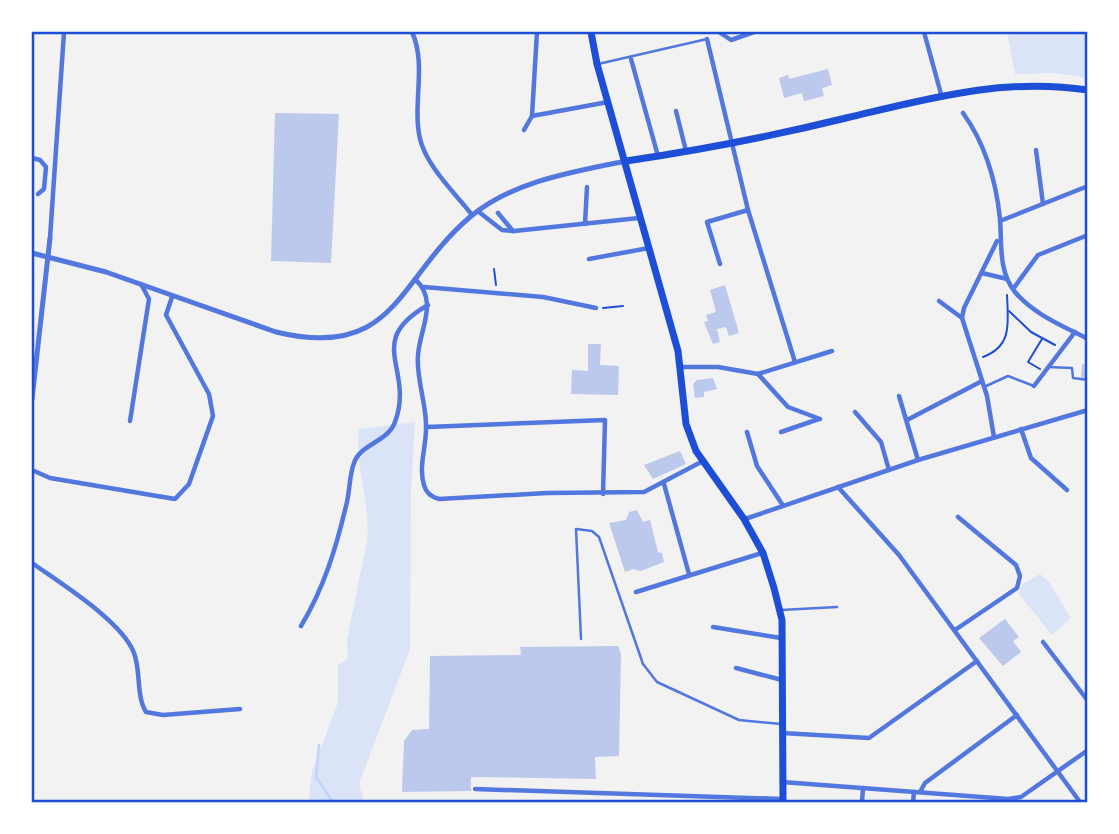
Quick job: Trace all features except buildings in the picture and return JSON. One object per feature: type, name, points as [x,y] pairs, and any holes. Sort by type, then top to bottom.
[{"type":"main road","points":[[593,32],[597,64],[682,367],[686,424],[703,461],[744,519],[763,553],[780,610],[783,638],[783,801]]},
{"type":"main road","points":[[626,161],[730,144],[940,94],[1016,84],[1087,90]]},
{"type":"street","points":[[32,399],[34,360],[50,238],[64,32]]},
{"type":"street","points":[[412,32],[418,50],[420,138],[425,152],[472,215]]},
{"type":"street","points":[[524,130],[532,116],[537,32]]},
{"type":"street","points":[[719,32],[731,40],[754,32]]},
{"type":"street","points":[[924,32],[940,94]]},
{"type":"street","points":[[707,39],[730,144],[795,362]]},
{"type":"street","points":[[631,58],[658,156]]},
{"type":"street","points":[[532,116],[608,102]]},
{"type":"street","points":[[676,111],[687,152]]},
{"type":"street","points":[[963,113],[979,134],[988,156],[1007,279],[1013,289],[1034,309],[1087,339]]},
{"type":"street","points":[[1036,150],[1044,204]]},
{"type":"street","points":[[32,158],[40,160],[46,167],[44,189],[38,194]]},
{"type":"street","points":[[32,253],[141,284],[276,332],[304,339],[341,338],[380,320],[472,215],[533,183],[626,161]]},
{"type":"street","points":[[1000,221],[1087,186]]},
{"type":"street","points":[[585,224],[587,187]]},
{"type":"street","points":[[720,264],[707,222],[748,210]]},
{"type":"street","points":[[479,212],[502,230],[514,231],[639,218]]},
{"type":"street","points":[[498,213],[514,231]]},
{"type":"street","points":[[1013,289],[1038,255],[1087,235]]},
{"type":"street","points":[[995,437],[983,384],[962,318],[964,308],[999,239]]},
{"type":"street","points":[[589,259],[649,248]]},
{"type":"street","points":[[982,273],[1007,279]]},
{"type":"street","points":[[415,279],[424,287],[428,305],[417,357],[426,427],[422,473],[424,486],[431,496],[439,499],[547,493],[644,492],[703,461]]},
{"type":"street","points":[[130,421],[149,299],[141,284]]},
{"type":"street","points":[[424,287],[543,297],[596,308]]},
{"type":"street","points":[[32,470],[50,478],[175,499],[188,484],[213,416],[209,394],[166,315],[172,297]]},
{"type":"street","points":[[939,301],[962,318]]},
{"type":"street","points":[[301,626],[327,575],[354,464],[364,451],[388,433],[395,422],[401,394],[394,337],[406,317],[428,305]]},
{"type":"street","points":[[1034,386],[1075,332]]},
{"type":"street","points":[[682,367],[718,367],[758,374],[832,351]]},
{"type":"street","points":[[758,374],[788,407],[820,419],[780,432]]},
{"type":"street","points":[[907,420],[983,384]]},
{"type":"street","points":[[899,396],[918,460]]},
{"type":"street","points":[[744,519],[918,460],[1087,410]]},
{"type":"street","points":[[855,412],[881,442],[890,470]]},
{"type":"street","points":[[426,427],[605,420],[603,494]]},
{"type":"street","points":[[1021,429],[1031,458],[1067,490]]},
{"type":"street","points":[[747,432],[757,466],[782,504]]},
{"type":"street","points":[[663,484],[689,574]]},
{"type":"street","points":[[838,487],[899,555],[1080,803]]},
{"type":"street","points":[[955,631],[1017,588],[1020,576],[1016,565],[958,517]]},
{"type":"street","points":[[636,592],[763,553]]},
{"type":"street","points":[[32,564],[111,624],[128,641],[137,664],[146,712],[163,715],[240,709]]},
{"type":"street","points":[[713,627],[783,638]]},
{"type":"street","points":[[1043,642],[1087,701]]},
{"type":"street","points":[[781,728],[869,738],[977,661]]},
{"type":"street","points":[[736,668],[782,680]]},
{"type":"street","points":[[913,803],[917,792],[925,783],[1017,715]]},
{"type":"street","points":[[781,782],[988,800],[1021,797],[1087,750]]},
{"type":"street","points":[[862,803],[863,788]]},
{"type":"street","points":[[475,789],[783,801]]},
{"type":"lane","points":[[597,64],[707,39]]},
{"type":"lane","points":[[1046,370],[1072,368],[1073,378],[1087,380]]},
{"type":"lane","points":[[983,384],[1008,376],[1034,386]]},
{"type":"lane","points":[[581,639],[576,529],[592,531],[599,537],[643,664],[657,682],[739,720],[781,728]]},
{"type":"lane","points":[[780,610],[837,607]]},
{"type":"path","points":[[494,269],[496,293]]},
{"type":"path","points":[[976,360],[1001,348],[1008,335],[1007,279]]},
{"type":"path","points":[[596,308],[622,306]]},
{"type":"path","points":[[1007,310],[1042,338],[1062,349]]},
{"type":"path","points":[[1042,338],[1028,362],[1046,370]]},
{"type":"shaded area","points":[[1007,32],[1087,32],[1087,78],[1054,73],[1015,74]]},
{"type":"shaded area","points":[[415,422],[411,491],[410,649],[359,784],[364,802],[308,802],[312,772],[338,702],[338,665],[348,659],[347,640],[367,541],[359,429]]},
{"type":"shaded area","points":[[1040,574],[1049,582],[1071,618],[1052,635],[1018,593],[1024,583]]},
{"type":"waterway","points":[[319,745],[316,777],[333,802]]}]
